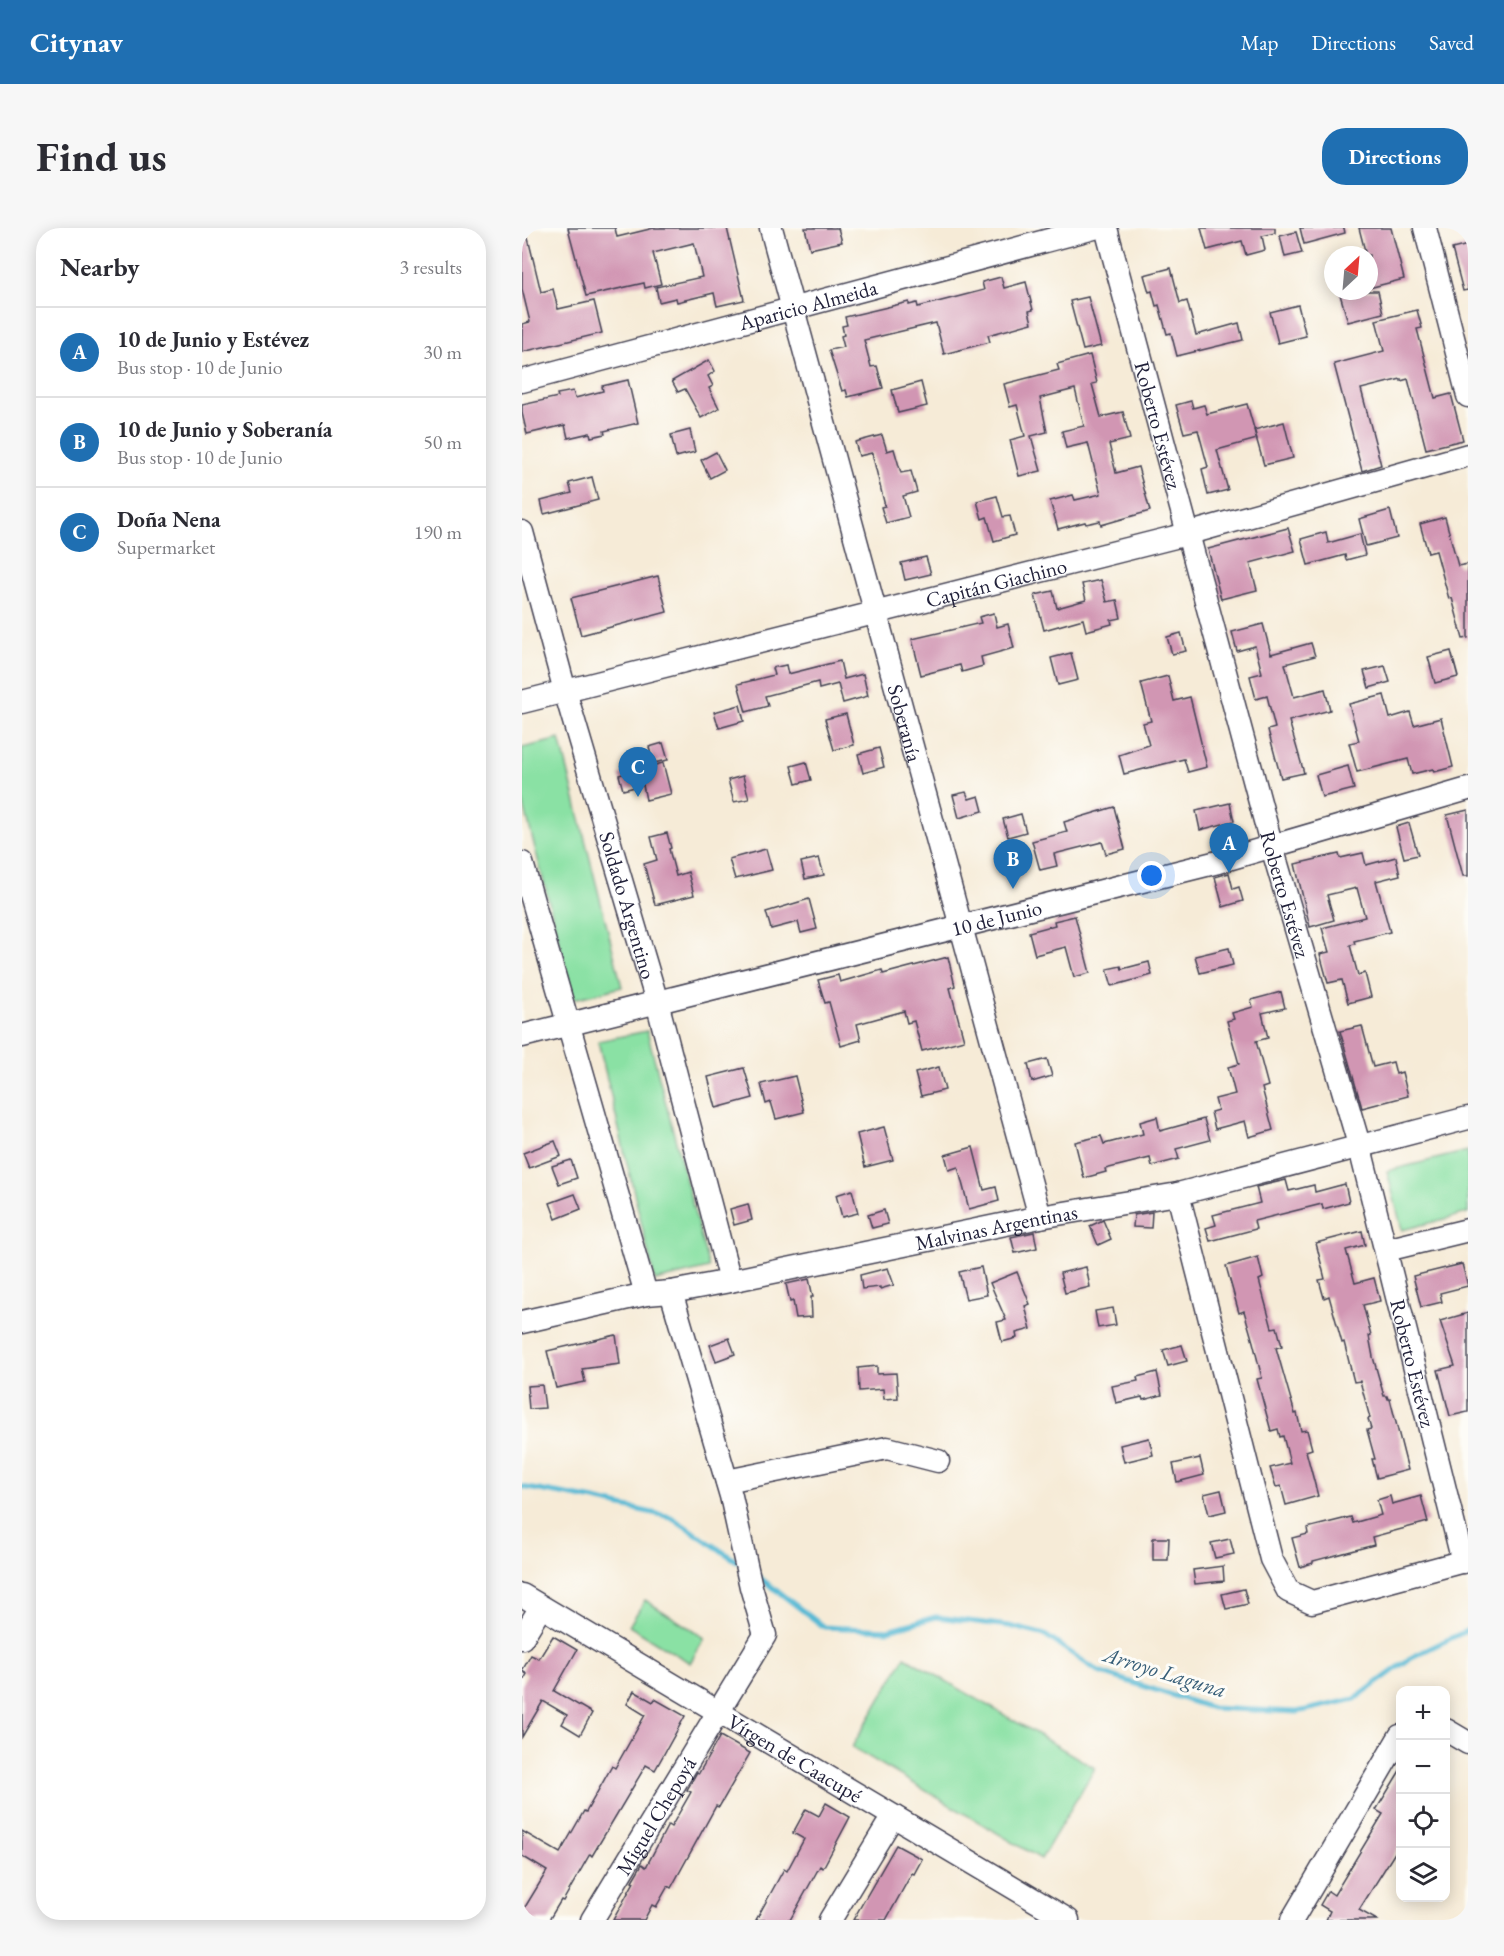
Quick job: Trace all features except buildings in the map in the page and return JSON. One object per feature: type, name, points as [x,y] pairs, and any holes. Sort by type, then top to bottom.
[{"type":"street","name":"Soberanía","points":[[771,228],[1040,1217]]},
{"type":"street","name":"Aparicio Almeida","points":[[522,381],[1094,228]]},
{"type":"street","name":"Roberto Estévez","points":[[1106,228],[1272,847],[1360,1148],[1466,1561]]},
{"type":"street","points":[[1425,228],[1468,396]]},
{"type":"street","name":"Capitán Giachino","points":[[522,702],[1187,534],[1468,455]]},
{"type":"street","name":"Soldado Argentino","points":[[522,532],[565,691],[657,1002],[730,1281]]},
{"type":"street","name":"10 de Junio","points":[[522,1036],[1272,847],[1468,789]]},
{"type":"street","points":[[522,863],[646,1294]]},
{"type":"street","name":"Malvinas Argentinas","points":[[522,1322],[646,1294],[671,1292],[730,1281],[1040,1217],[1178,1194],[1468,1118]]},
{"type":"street","points":[[1178,1194],[1271,1559],[1288,1591],[1311,1602],[1466,1561]]},
{"type":"street","points":[[1386,1250],[1468,1230]]},
{"type":"street","name":"Miguel Chepoyá","points":[[592,1920],[765,1635],[751,1587],[729,1489],[671,1292]]},
{"type":"street","points":[[729,1489],[887,1448],[938,1461]]},
{"type":"street","points":[[522,1638],[532,1601]]},
{"type":"street","name":"Vírgen de Caacupé","points":[[532,1601],[893,1816],[1057,1917]]},
{"type":"street","points":[[1450,1732],[1468,1743]]},
{"type":"street","points":[[1292,1920],[1399,1740]]},
{"type":"street","points":[[830,1920],[893,1816]]},
{"type":"green space","points":[[560,739],[622,987],[574,999],[522,798],[522,748]]},
{"type":"green space","points":[[647,1031],[709,1268],[655,1281],[598,1041]]},
{"type":"green space","points":[[1468,1151],[1468,1213],[1402,1230],[1387,1171]]},
{"type":"green space","points":[[645,1600],[705,1638],[690,1663],[629,1626]]},
{"type":"green space","points":[[905,1657],[1095,1768],[1041,1859],[852,1747]]},
{"type":"waterway","name":"Arroyo Laguna","points":[[522,1487],[671,1517],[738,1562]]},
{"type":"waterway","name":"Arroyo Laguna","points":[[755,1574],[824,1627],[888,1630],[936,1617],[1009,1626],[1045,1635],[1099,1672],[1212,1708],[1297,1712],[1355,1699],[1412,1657],[1468,1630]]},
{"type":"place","name":"Doña Nena","points":[[638,797]]},
{"type":"place","name":"10 de Junio y Estévez","points":[[1229,873]]},
{"type":"place","name":"10 de Junio y Soberanía","points":[[1013,889]]}]
